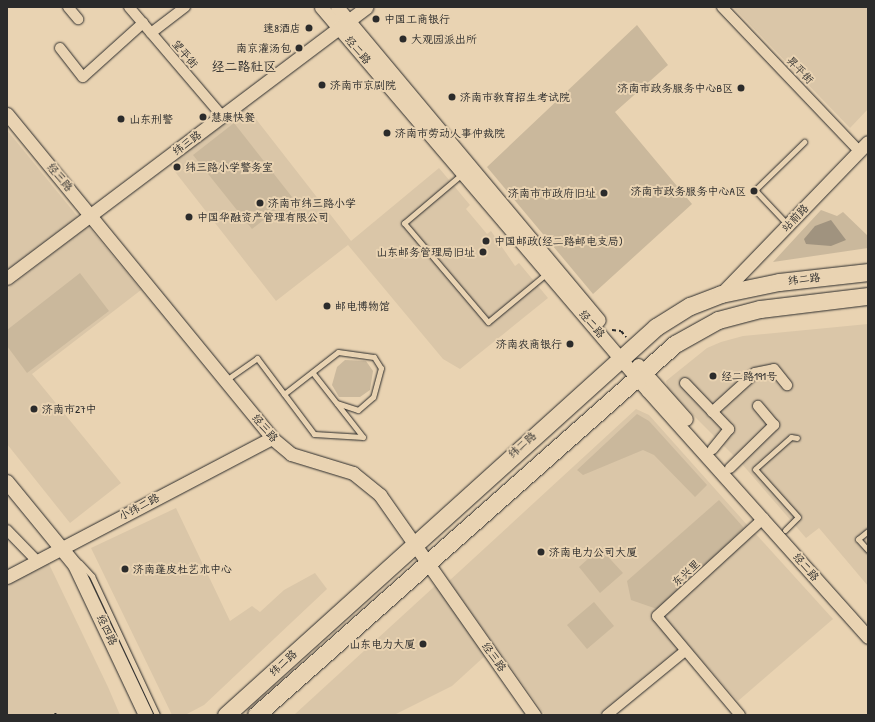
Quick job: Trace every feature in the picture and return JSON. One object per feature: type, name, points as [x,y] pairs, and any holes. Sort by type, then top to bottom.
[{"type":"highway","name":"纬二路","points":[[226,715],[623,354],[690,306],[721,294],[779,282],[868,272]]},
{"type":"highway","name":"纬二路","points":[[256,715],[638,373],[675,344],[718,320],[760,309],[868,296]]},
{"type":"main road","name":"经四路","points":[[7,482],[75,565],[146,715]]},
{"type":"main road","name":"经四路","points":[[62,548],[65,564],[136,715]]},
{"type":"street","points":[[68,7],[78,19]]},
{"type":"street","name":"望平街","points":[[129,7],[222,116]]},
{"type":"street","points":[[151,33],[186,7]]},
{"type":"street","name":"经二路","points":[[320,7],[344,25],[638,373],[868,637]]},
{"type":"street","name":"经二路","points":[[337,7],[344,25],[463,173],[547,273],[623,354]]},
{"type":"street","name":"纬三路","points":[[7,278],[366,7]]},
{"type":"street","name":"昇平街","points":[[722,7],[864,147]]},
{"type":"street","points":[[60,48],[83,77],[143,23]]},
{"type":"street","name":"经三路","points":[[7,114],[91,214],[272,438],[291,454],[353,473],[380,495],[412,545],[426,562],[534,715]]},
{"type":"street","name":"站前路","points":[[721,294],[864,147]]},
{"type":"street","points":[[712,412],[755,373],[774,369],[787,384]]},
{"type":"street","name":"经二路","points":[[638,373],[713,448],[868,624]]},
{"type":"street","points":[[685,383],[729,430],[713,448]]},
{"type":"street","points":[[730,468],[774,426],[758,406]]},
{"type":"street","name":"小纬二路","points":[[7,577],[272,438]]},
{"type":"street","name":"东兴里","points":[[740,715],[657,616],[764,518]]},
{"type":"street","points":[[7,530],[37,562]]},
{"type":"street","points":[[607,715],[685,651]]},
{"type":"lane","points":[[788,225],[755,190],[804,142]]},
{"type":"lane","points":[[463,173],[404,223],[488,322],[547,273]]},
{"type":"lane","points":[[284,394],[313,373],[338,352],[374,357],[381,368],[374,397],[358,410],[336,403]]},
{"type":"lane","points":[[226,380],[257,358],[314,434],[363,437],[313,373]]},
{"type":"lane","points":[[785,530],[798,517],[755,469],[791,437],[797,438]]},
{"type":"lane","points":[[868,531],[858,539],[868,550]]},
{"type":"lane","points":[[62,548],[92,576],[157,715]]},
{"type":"shaded area","points":[[733,7],[868,7],[868,109],[850,128]]},
{"type":"shaded area","points":[[637,25],[668,65],[615,112],[692,204],[593,294],[487,167]]},
{"type":"shaded area","points":[[245,105],[351,241],[439,168],[470,205],[466,209],[487,234],[491,231],[515,266],[519,263],[548,298],[460,369],[443,359],[348,245],[276,301],[169,164]]},
{"type":"shaded area","points":[[234,123],[292,197],[252,229],[193,155]]},
{"type":"shaded area","points":[[7,130],[78,217],[7,271]]},
{"type":"shaded area","points":[[821,210],[837,216],[843,212],[868,236],[868,248],[773,262]]},
{"type":"shaded area","points":[[831,220],[846,240],[831,246],[806,244],[804,239],[815,226]]},
{"type":"shaded area","name":"济南市27中","points":[[88,226],[141,290],[32,374],[121,483],[70,523],[7,444],[7,289]]},
{"type":"shaded area","points":[[80,273],[109,311],[27,373],[7,346],[7,330]]},
{"type":"shaded area","points":[[868,324],[868,586],[819,528],[806,538],[742,464],[668,390],[666,381],[707,348],[721,342],[743,336]]},
{"type":"shaded area","points":[[345,360],[366,361],[373,371],[370,390],[360,397],[339,397],[332,385],[337,367]]},
{"type":"shaded area","points":[[636,409],[649,415],[749,527],[653,615],[680,650],[599,715],[545,715],[449,581]]},
{"type":"shaded area","points":[[637,414],[649,421],[707,485],[695,497],[654,455],[643,450],[583,475],[577,470]]},
{"type":"shaded area","points":[[719,500],[744,528],[657,609],[631,600],[627,581]]},
{"type":"shaded area","points":[[176,508],[230,621],[252,606],[260,612],[284,590],[315,573],[327,589],[204,705],[185,715],[172,715],[91,548]]},
{"type":"shaded area","points":[[754,532],[833,619],[738,701],[662,616]]},
{"type":"shaded area","points":[[600,548],[623,573],[600,593],[579,567]]},
{"type":"shaded area","points":[[48,562],[120,715],[7,715],[7,584]]},
{"type":"shaded area","points":[[436,585],[487,654],[452,686],[394,715],[294,715]]},
{"type":"shaded area","points":[[594,602],[614,626],[587,649],[567,625]]},
{"type":"place","name":"中国工商银行","points":[[376,19]]},
{"type":"place","name":"速8酒店","points":[[309,28]]},
{"type":"place","name":"大观园派出所","points":[[403,39]]},
{"type":"place","name":"南京灌汤包","points":[[299,48]]},
{"type":"place","name":"济南市京剧院","points":[[322,85]]},
{"type":"place","name":"济南市政务服务中心B区","points":[[741,88]]},
{"type":"place","name":"济南市教育招生考试院","points":[[452,97]]},
{"type":"place","name":"慧康快餐","points":[[203,117]]},
{"type":"place","name":"山东刑警","points":[[121,119]]},
{"type":"place","name":"济南市劳动人事仲裁院","points":[[387,133]]},
{"type":"place","name":"纬三路小学警务室","points":[[177,167]]},
{"type":"place","name":"济南市政务服务中心A区","points":[[754,191]]},
{"type":"place","name":"济南市市政府旧址","points":[[604,193]]},
{"type":"place","name":"济南市纬三路小学","points":[[260,203]]},
{"type":"place","name":"中国华融资产管理有限公司","points":[[189,217]]},
{"type":"place","name":"中国邮政(经二路邮电支局)","points":[[486,241]]},
{"type":"place","name":"山东邮务管理局旧址","points":[[483,252]]},
{"type":"place","name":"邮电博物馆","points":[[327,306]]},
{"type":"place","name":"济南农商银行","points":[[570,344]]},
{"type":"place","name":"经二路191号","points":[[713,376]]},
{"type":"place","name":"济南市27中","points":[[34,409]]},
{"type":"place","name":"济南电力公司大厦","points":[[541,552]]},
{"type":"place","name":"济南蓬皮杜艺术中心","points":[[125,569]]},
{"type":"place","name":"山东电力大厦","points":[[423,644]]},
{"type":"district","name":"经二路社区","points":[[244,66]]}]
